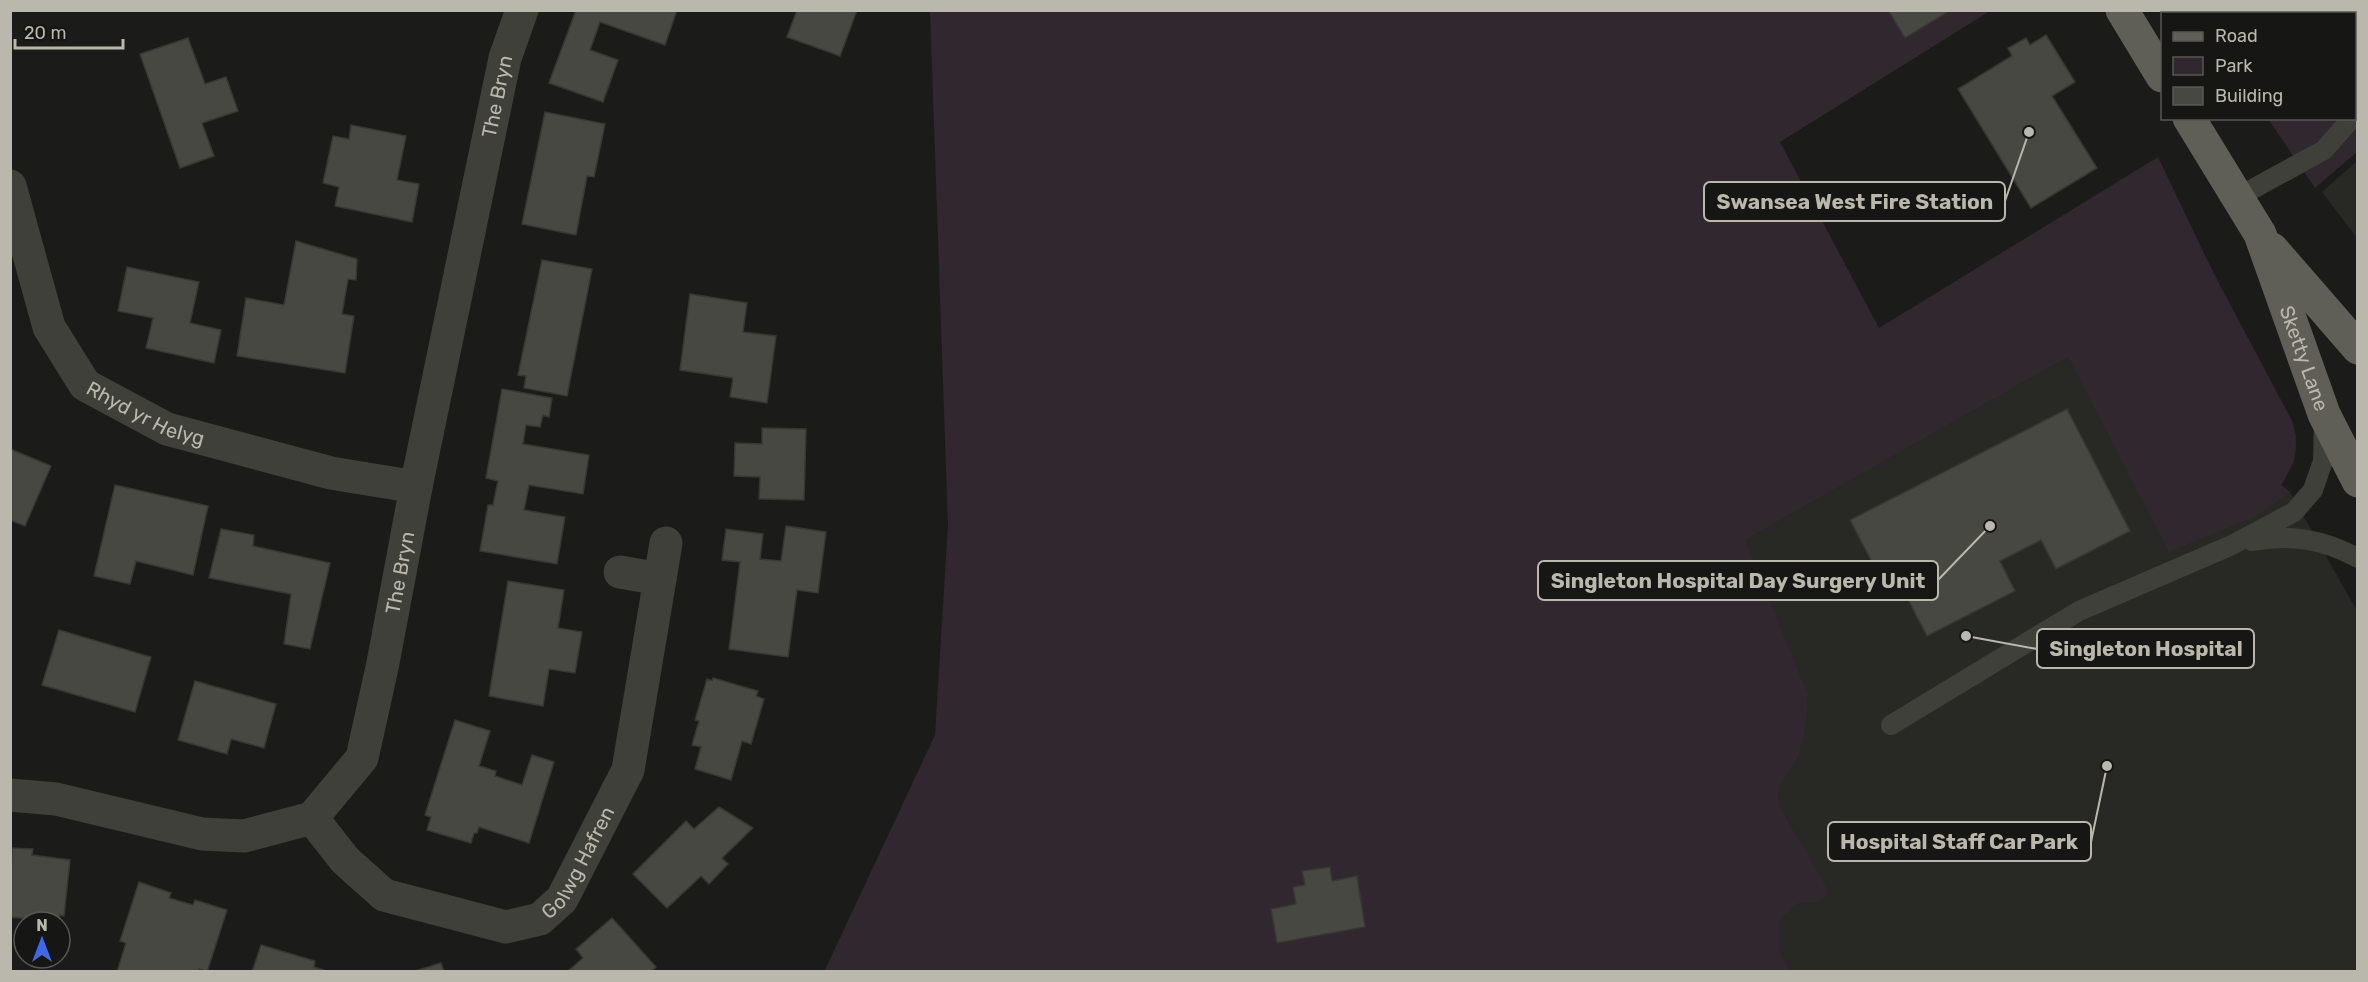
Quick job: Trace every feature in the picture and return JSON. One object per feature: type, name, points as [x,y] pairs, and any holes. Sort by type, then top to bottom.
[{"type":"main road","points":[[2122,10],[2161,73]]},
{"type":"main road","name":"Sketty Lane","points":[[2190,120],[2259,234],[2324,414],[2358,481]]},
{"type":"main road","name":"Sketty Lane","points":[[2259,234],[2358,348]]},
{"type":"street","name":"The Bryn","points":[[312,818],[362,758],[505,58],[522,10]]},
{"type":"street","name":"Rhyd yr Helyg","points":[[10,186],[49,327],[85,386],[167,429],[331,473],[416,487]]},
{"type":"street","name":"Golwg Hafren","points":[[312,818],[345,860],[384,896],[506,927],[540,920],[562,899],[628,770],[666,543]]},
{"type":"street","points":[[620,572],[660,579]]},
{"type":"street","points":[[10,795],[56,798],[202,834],[244,836],[312,818]]},
{"type":"lane","points":[[2238,197],[2324,150],[2351,120]]},
{"type":"lane","points":[[1890,726],[2079,610],[2232,545],[2294,512],[2313,490],[2323,461],[2324,414]]},
{"type":"lane","points":[[2232,545],[2278,536],[2312,540],[2358,558]]},
{"type":"shaded area","points":[[2357,161],[2357,238],[2322,192]]},
{"type":"shaded area","points":[[2214,274],[2292,421],[2296,435],[2294,462],[2281,485],[2290,492],[2357,611],[2357,971],[1497,971],[1532,660]]},
{"type":"green space","points":[[930,11],[1990,11],[1780,142],[1879,328],[2158,157],[2214,274],[2292,421],[2295,439],[2294,455],[2290,470],[2281,485],[2290,492],[2255,517],[2169,552],[2068,357],[1745,540],[1808,695],[1806,725],[1799,755],[1778,788],[1779,806],[1827,890],[1825,898],[1816,902],[1798,903],[1779,920],[1779,951],[1790,971],[824,972],[935,735],[948,525]]},
{"type":"green space","points":[[2357,11],[2357,152],[2315,188],[2269,120],[2356,120],[2356,12],[2196,12]]},
{"type":"building","points":[[576,10],[677,10],[665,45],[600,22],[590,50],[618,60],[603,102],[549,83]]},
{"type":"building","points":[[797,10],[857,10],[840,56],[787,37]]},
{"type":"building","points":[[1888,10],[1947,10],[1948,12],[1905,38]]},
{"type":"building","points":[[2046,35],[2075,82],[2052,96],[2097,168],[2031,208],[1958,89],[2012,56],[2008,48],[2026,38],[2030,45]]},
{"type":"building","points":[[188,38],[205,84],[226,77],[238,111],[202,123],[214,156],[180,168],[140,54]]},
{"type":"building","points":[[545,112],[605,124],[594,177],[587,176],[576,235],[522,224]]},
{"type":"building","points":[[351,125],[406,136],[397,180],[419,184],[412,222],[335,206],[339,187],[323,183],[333,136],[349,139]]},
{"type":"building","points":[[296,241],[357,259],[356,280],[348,279],[342,314],[354,316],[345,373],[237,356],[246,298],[284,305]]},
{"type":"building","points":[[542,260],[592,269],[567,396],[524,388],[526,376],[518,375]]},
{"type":"building","points":[[127,267],[199,282],[190,323],[221,330],[214,363],[146,348],[153,318],[118,311]]},
{"type":"building","points":[[690,294],[747,303],[743,332],[776,336],[767,403],[730,397],[733,378],[680,370]]},
{"type":"building","points":[[502,389],[552,398],[549,417],[543,415],[540,427],[526,425],[523,444],[589,455],[583,494],[529,485],[524,510],[565,517],[557,564],[480,551],[488,505],[493,505],[498,481],[486,478]]},
{"type":"building","points":[[2067,409],[2130,531],[2056,569],[2041,540],[2000,561],[2015,591],[1927,636],[1896,576],[1883,583],[1850,520]]},
{"type":"building","points":[[762,428],[806,429],[804,500],[759,499],[760,477],[734,476],[735,443],[762,444]]},
{"type":"building","points":[[10,449],[51,466],[25,526],[10,520]]},
{"type":"building","points":[[115,485],[208,506],[193,575],[136,561],[130,584],[94,576]]},
{"type":"building","points":[[786,526],[826,532],[818,593],[797,590],[788,657],[729,649],[740,562],[722,560],[726,529],[763,534],[760,559],[781,561]]},
{"type":"building","points":[[221,529],[254,535],[253,546],[330,563],[310,649],[284,644],[291,594],[209,578]]},
{"type":"building","points":[[508,581],[564,590],[558,628],[582,632],[575,673],[549,669],[543,706],[489,696]]},
{"type":"building","points":[[59,630],[151,657],[135,712],[42,685]]},
{"type":"building","points":[[713,678],[758,691],[756,696],[764,699],[751,744],[742,741],[731,780],[695,769],[701,747],[692,745],[699,721],[695,720],[707,679],[712,681]]},
{"type":"building","points":[[195,681],[276,704],[264,748],[231,739],[227,754],[178,740]]},
{"type":"building","points":[[455,720],[490,731],[479,766],[496,771],[495,776],[522,785],[532,755],[554,762],[529,843],[479,827],[471,843],[427,830],[431,817],[425,815]]},
{"type":"building","points":[[719,807],[753,828],[722,858],[728,864],[709,884],[701,876],[667,908],[633,874],[686,821],[694,829]]},
{"type":"building","points":[[12,848],[33,849],[32,855],[70,860],[65,910],[12,910],[12,917],[10,917]]},
{"type":"building","points":[[1330,867],[1332,881],[1357,876],[1365,927],[1277,943],[1271,909],[1296,904],[1293,887],[1305,885],[1302,871]]},
{"type":"building","points":[[139,882],[171,893],[169,898],[193,905],[195,900],[227,910],[207,972],[199,969],[198,972],[117,972],[126,943],[120,941]]},
{"type":"building","points":[[612,918],[656,967],[651,972],[567,972],[583,958],[576,949]]},
{"type":"building","points":[[261,945],[315,961],[314,967],[330,972],[252,972]]},
{"type":"building","points":[[441,963],[444,972],[412,972]]},
{"type":"place","name":"Swansea West Fire Station","points":[[2029,132]]},
{"type":"place","name":"Singleton Hospital Day Surgery Unit","points":[[1990,526]]},
{"type":"place","name":"Singleton Hospital","points":[[1966,636]]},
{"type":"place","name":"Hospital Staff Car Park","points":[[2107,766]]}]
